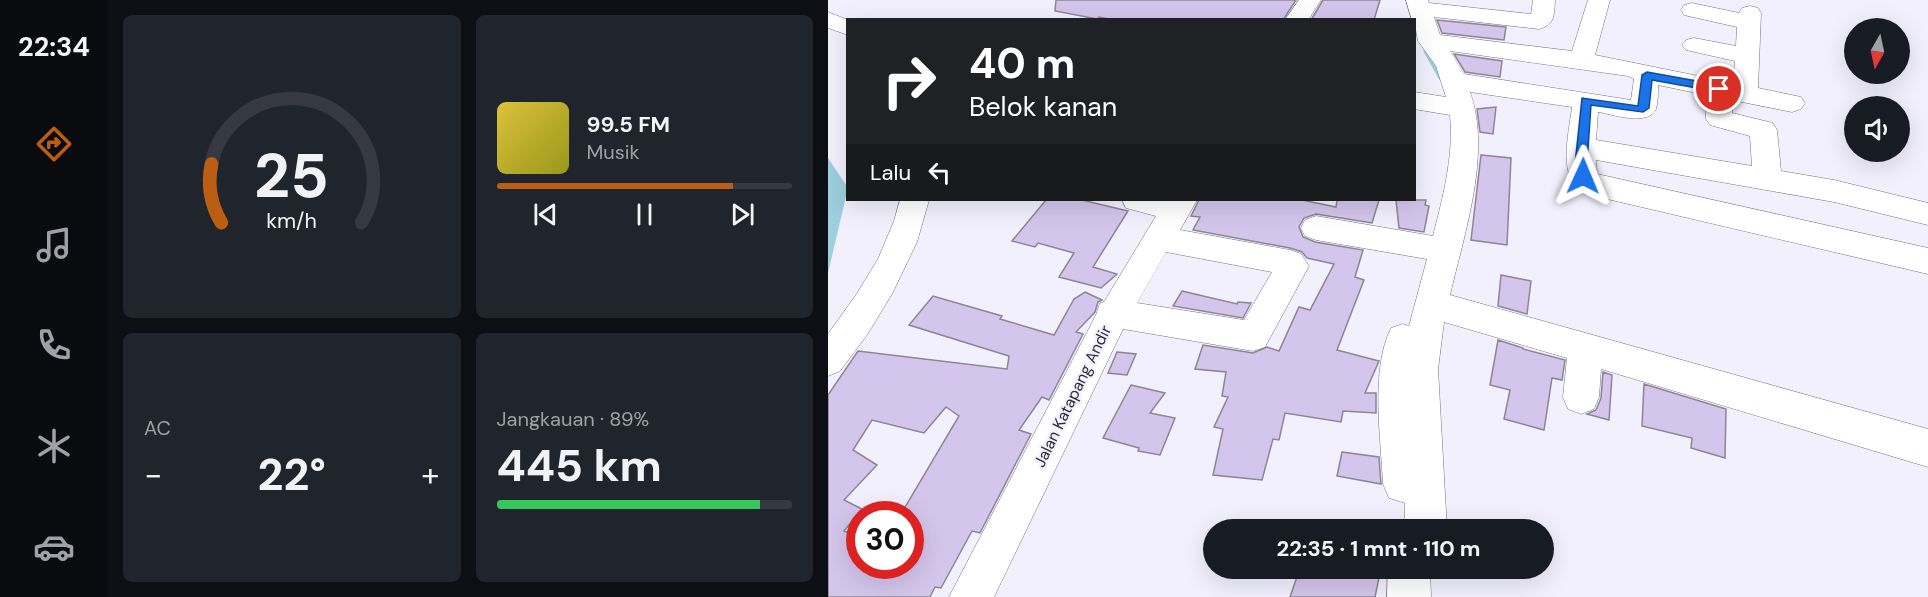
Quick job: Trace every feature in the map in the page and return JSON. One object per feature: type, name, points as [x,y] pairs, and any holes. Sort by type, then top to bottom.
[{"type":"street","points":[[1297,18],[1310,0]]},
{"type":"street","points":[[1406,519],[1397,402],[1398,365],[1436,249],[1460,191],[1465,128],[1455,100],[1448,65],[1430,41],[1418,4],[1539,22],[1542,20],[1544,0]]},
{"type":"street","points":[[1581,60],[1599,0]]},
{"type":"street","points":[[1692,10],[1749,18],[1745,94]]},
{"type":"street","points":[[828,19],[846,27]]},
{"type":"street","points":[[1430,41],[1634,69],[1647,75],[1792,104]]},
{"type":"street","points":[[1694,45],[1747,56]]},
{"type":"street","points":[[1416,100],[1586,101],[1640,110],[1643,108],[1647,75]]},
{"type":"street","points":[[1719,89],[1719,119],[1763,130],[1767,178]]},
{"type":"street","points":[[1586,101],[1581,164],[1583,176],[1588,183],[1928,261]]},
{"type":"street","points":[[1584,148],[1767,178],[1834,191],[1928,214]]},
{"type":"street","points":[[828,360],[854,328],[901,243],[914,201]]},
{"type":"street","points":[[1145,201],[1179,205]]},
{"type":"street","name":"Jalan Katapang Andir","points":[[971,597],[998,548],[1112,313],[1179,205]]},
{"type":"street","points":[[1317,228],[1436,249]]},
{"type":"street","points":[[1112,313],[1253,336],[1293,266],[1290,263],[1158,238]]},
{"type":"street","points":[[1426,519],[1420,369],[1424,336],[1432,304],[1436,249]]},
{"type":"street","points":[[1432,304],[1928,448]]},
{"type":"street","points":[[1581,397],[1585,348]]},
{"type":"street","points":[[1409,579],[1409,597]]},
{"type":"street","points":[[1427,579],[1427,597]]},
{"type":"water","points":[[828,158],[846,185],[846,196],[828,273]]},
{"type":"building","points":[[1056,0],[1296,0],[1284,18],[1092,18],[1055,11]]},
{"type":"building","points":[[1323,0],[1380,0],[1375,18],[1312,18]]},
{"type":"building","points":[[1437,20],[1506,27],[1504,40],[1442,33]]},
{"type":"building","points":[[1454,54],[1502,61],[1500,77],[1465,72]]},
{"type":"building","points":[[1496,107],[1493,134],[1480,132],[1477,109]]},
{"type":"building","points":[[1481,155],[1511,158],[1507,245],[1471,240]]},
{"type":"building","points":[[1426,200],[1425,205],[1429,206],[1424,232],[1399,228],[1396,201]]},
{"type":"building","points":[[1045,201],[1086,201],[1128,211],[1093,267],[1117,274],[1101,288],[1059,277],[1074,253],[1038,243],[1035,247],[1012,241]]},
{"type":"building","points":[[1198,201],[1307,201],[1336,207],[1337,201],[1379,201],[1372,223],[1316,214],[1304,218],[1299,227],[1303,237],[1315,242],[1363,250],[1355,277],[1364,280],[1337,350],[1379,361],[1365,393],[1376,393],[1376,413],[1343,411],[1341,422],[1285,413],[1279,440],[1273,439],[1262,480],[1213,475],[1223,429],[1214,427],[1228,397],[1222,396],[1226,372],[1195,369],[1203,345],[1253,353],[1267,347],[1279,351],[1299,307],[1310,310],[1334,264],[1307,258],[1302,252],[1290,248],[1193,230],[1200,217],[1191,216]]},
{"type":"building","points":[[1501,275],[1531,281],[1527,314],[1498,306]]},
{"type":"building","points":[[1182,291],[1237,304],[1238,302],[1251,303],[1243,318],[1173,306]]},
{"type":"building","points":[[1085,292],[1102,300],[1098,302],[1095,312],[1076,332],[1083,334],[1049,400],[1042,397],[1019,430],[1031,434],[980,533],[972,531],[941,588],[935,587],[930,597],[828,597],[828,395],[858,351],[1007,369],[1009,356],[909,325],[933,296],[1002,316],[1000,319],[1054,335],[1074,299]],"holes":[[[946,407],[959,416],[909,501],[924,501],[924,579],[846,579],[846,532],[844,531],[846,529],[846,501],[844,500],[877,465],[853,450],[872,420],[924,433]]]},
{"type":"building","points":[[1498,340],[1565,360],[1562,380],[1552,378],[1544,430],[1504,419],[1510,390],[1490,385]]},
{"type":"building","points":[[1117,352],[1136,354],[1127,375],[1108,373]]},
{"type":"building","points":[[1603,372],[1612,375],[1609,420],[1587,414],[1596,410],[1601,398]]},
{"type":"building","points":[[1644,384],[1726,409],[1725,458],[1691,448],[1692,438],[1642,426]]},
{"type":"building","points":[[1131,385],[1165,393],[1150,413],[1175,418],[1160,455],[1138,451],[1139,448],[1103,438]]},
{"type":"building","points":[[1342,452],[1379,457],[1381,484],[1337,476]]},
{"type":"building","points":[[1296,579],[1379,579],[1375,597],[1290,597]]},
{"type":"waterway","points":[[1426,51],[1441,78]]},
{"type":"route","points":[[1583,176],[1581,164],[1586,101],[1640,110],[1643,108],[1647,75],[1719,89]]}]
